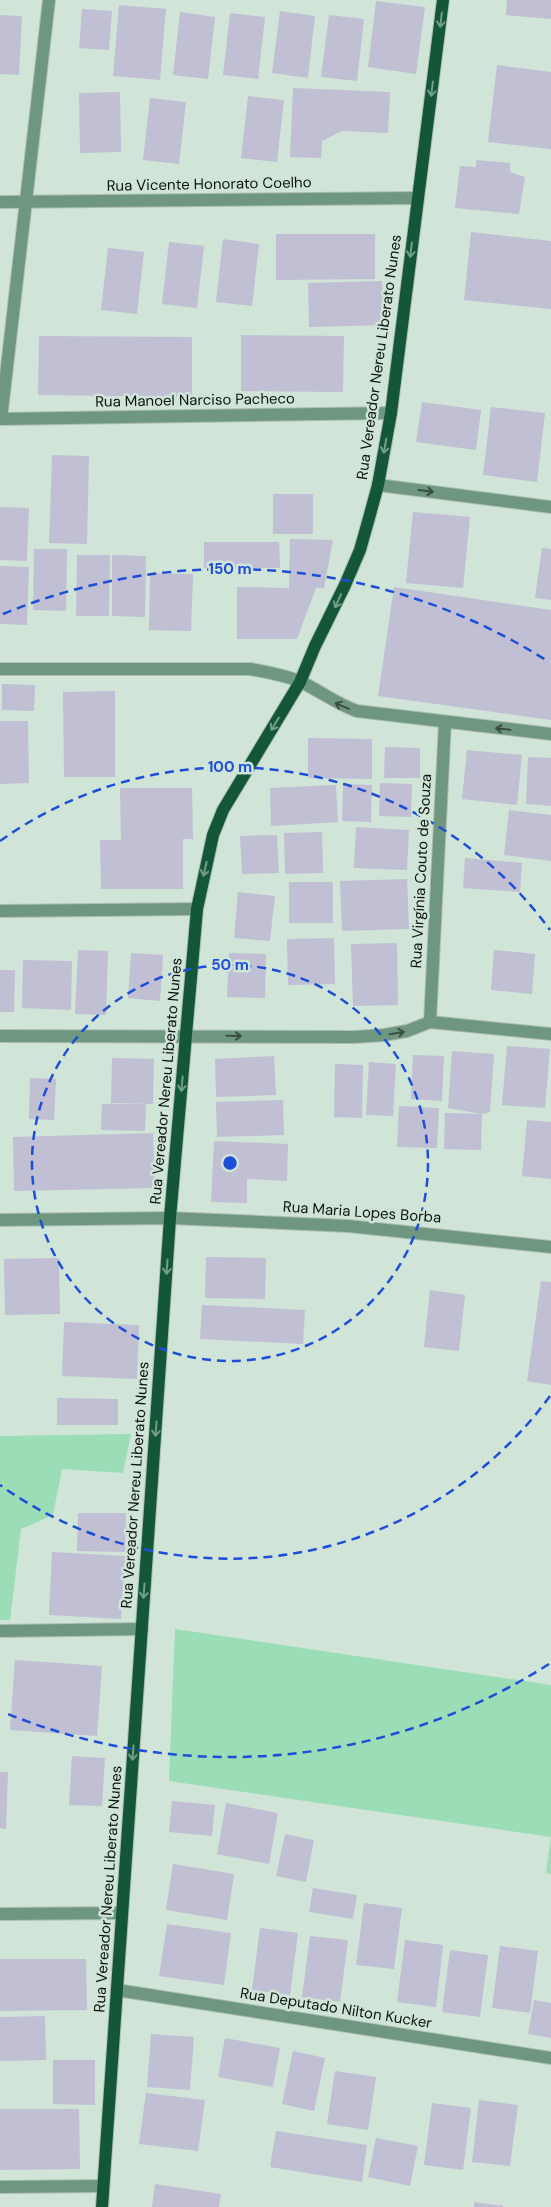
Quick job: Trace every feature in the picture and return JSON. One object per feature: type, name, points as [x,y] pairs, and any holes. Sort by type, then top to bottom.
[{"type":"main road","name":"Rua Vereador Nereu Liberato Nunes","points":[[102,2207],[170,1218],[197,909],[213,835],[223,810],[300,682],[360,550],[378,485],[391,413],[443,0]]},
{"type":"street","points":[[0,419],[49,0]]},
{"type":"street","name":"Rua Vicente Honorato Coelho","points":[[0,202],[418,198]]},
{"type":"street","name":"Rua Manoel Narciso Pacheco","points":[[0,419],[391,413]]},
{"type":"street","points":[[378,485],[551,508]]},
{"type":"street","points":[[0,669],[250,669],[272,672],[300,682],[340,706],[357,711],[551,734]]},
{"type":"street","name":"Rua Virgínia Couto de Souza","points":[[430,1022],[445,722]]},
{"type":"street","points":[[0,911],[197,909]]},
{"type":"street","points":[[0,1036],[186,1035],[320,1038],[384,1035],[406,1031],[430,1022],[551,1034]]},
{"type":"street","name":"Rua Maria Lopes Borba","points":[[0,1220],[170,1218],[348,1226],[551,1247]]},
{"type":"street","points":[[0,1631],[142,1629]]},
{"type":"street","points":[[0,1914],[122,1913]]},
{"type":"street","name":"Rua Deputado Nilton Kucker","points":[[117,1990],[551,2058]]},
{"type":"street","points":[[0,2188],[104,2186]]},
{"type":"green space","points":[[131,1434],[123,1473],[62,1469],[53,1515],[21,1529],[10,1620],[0,1620],[0,1436]]},
{"type":"green space","points":[[175,1629],[551,1685],[551,1837],[169,1781]]},
{"type":"green space","points":[[551,1837],[551,1874],[546,1873]]},
{"type":"building","points":[[507,0],[551,0],[551,19],[506,15]]},
{"type":"building","points":[[376,1],[425,7],[416,74],[368,67]]},
{"type":"building","points":[[119,5],[166,9],[160,80],[113,76]]},
{"type":"building","points":[[82,9],[112,11],[109,50],[79,48]]},
{"type":"building","points":[[280,11],[315,16],[308,78],[272,73]]},
{"type":"building","points":[[180,12],[215,17],[208,79],[173,75]]},
{"type":"building","points":[[230,13],[265,17],[258,79],[223,75]]},
{"type":"building","points":[[0,15],[22,16],[19,75],[0,74]]},
{"type":"building","points":[[329,15],[364,19],[357,81],[321,77]]},
{"type":"building","points":[[497,65],[551,72],[551,149],[488,142]]},
{"type":"building","points":[[293,88],[390,92],[388,133],[342,131],[322,141],[321,158],[290,157]]},
{"type":"building","points":[[120,92],[121,152],[80,153],[79,93]]},
{"type":"building","points":[[248,96],[284,100],[277,162],[241,158]]},
{"type":"building","points":[[150,98],[186,102],[179,164],[143,160]]},
{"type":"building","points":[[476,160],[510,163],[510,172],[525,177],[519,214],[455,208],[460,166],[476,167]]},
{"type":"building","points":[[471,232],[551,241],[551,309],[464,300]]},
{"type":"building","points":[[276,234],[375,234],[375,279],[276,280]]},
{"type":"building","points":[[223,239],[259,244],[252,306],[216,302]]},
{"type":"building","points":[[169,242],[204,246],[197,308],[162,304]]},
{"type":"building","points":[[108,248],[144,252],[137,314],[101,310]]},
{"type":"building","points":[[382,281],[384,325],[309,327],[308,283]]},
{"type":"building","points":[[241,335],[344,336],[343,392],[241,391]]},
{"type":"building","points":[[39,336],[192,337],[192,397],[38,395]]},
{"type":"building","points":[[422,402],[481,410],[476,450],[416,442]]},
{"type":"building","points":[[491,407],[545,413],[537,482],[483,475]]},
{"type":"building","points":[[52,455],[89,456],[87,544],[49,543]]},
{"type":"building","points":[[273,494],[313,494],[313,534],[273,534]]},
{"type":"building","points":[[0,507],[29,508],[27,561],[0,560]]},
{"type":"building","points":[[413,512],[470,517],[463,588],[406,583]]},
{"type":"building","points":[[290,539],[333,540],[324,588],[316,588],[297,639],[237,639],[237,587],[289,588]]},
{"type":"building","points":[[204,542],[279,542],[280,568],[204,568]]},
{"type":"building","points":[[542,548],[551,549],[551,600],[535,598]]},
{"type":"building","points":[[34,549],[67,549],[66,611],[33,610]]},
{"type":"building","points":[[77,555],[110,555],[109,616],[76,616]]},
{"type":"building","points":[[112,555],[146,556],[145,617],[112,616]]},
{"type":"building","points":[[0,566],[29,567],[27,625],[0,624]]},
{"type":"building","points":[[150,573],[193,574],[191,631],[149,630]]},
{"type":"building","points":[[394,587],[551,610],[551,720],[378,696]]},
{"type":"building","points":[[2,684],[35,685],[34,711],[2,710]]},
{"type":"building","points":[[115,691],[115,777],[64,777],[63,692]]},
{"type":"building","points":[[0,721],[28,721],[29,783],[0,784]]},
{"type":"building","points":[[308,738],[372,739],[372,779],[308,778]]},
{"type":"building","points":[[385,747],[420,748],[420,778],[384,778]]},
{"type":"building","points":[[467,750],[522,755],[517,805],[462,799]]},
{"type":"building","points":[[528,757],[551,758],[551,806],[526,804]]},
{"type":"building","points":[[380,783],[412,784],[411,817],[379,816]]},
{"type":"building","points":[[343,784],[372,785],[371,822],[342,821]]},
{"type":"building","points":[[336,785],[338,822],[271,826],[270,788]]},
{"type":"building","points":[[120,788],[192,788],[193,839],[183,839],[183,889],[101,889],[100,840],[121,840]]},
{"type":"building","points":[[509,810],[551,815],[551,861],[504,855]]},
{"type":"building","points":[[356,827],[409,830],[407,870],[354,868]]},
{"type":"building","points":[[322,832],[323,873],[285,874],[284,833]]},
{"type":"building","points":[[277,835],[279,873],[242,874],[240,836]]},
{"type":"building","points":[[465,858],[522,863],[520,892],[463,888]]},
{"type":"building","points":[[407,879],[409,929],[342,931],[340,881]]},
{"type":"building","points":[[289,882],[333,882],[333,923],[289,923]]},
{"type":"building","points":[[238,892],[275,896],[270,941],[234,938]]},
{"type":"building","points":[[334,938],[335,984],[288,985],[287,939]]},
{"type":"building","points":[[397,943],[398,1005],[353,1006],[351,944]]},
{"type":"building","points":[[78,950],[108,951],[106,1015],[75,1014]]},
{"type":"building","points":[[494,950],[535,954],[532,994],[491,990]]},
{"type":"building","points":[[131,953],[163,955],[160,1001],[128,998]]},
{"type":"building","points":[[229,953],[266,954],[265,998],[227,997]]},
{"type":"building","points":[[23,960],[72,961],[71,1010],[22,1008]]},
{"type":"building","points":[[0,970],[15,970],[14,1012],[0,1012]]},
{"type":"building","points":[[507,1046],[550,1049],[545,1108],[502,1105]]},
{"type":"building","points":[[452,1051],[494,1054],[490,1112],[482,1114],[448,1108]]},
{"type":"building","points":[[413,1055],[444,1056],[442,1101],[411,1099]]},
{"type":"building","points":[[274,1056],[276,1095],[216,1097],[215,1059]]},
{"type":"building","points":[[112,1058],[154,1059],[153,1104],[111,1103]]},
{"type":"building","points":[[369,1062],[396,1064],[393,1116],[366,1115]]},
{"type":"building","points":[[335,1064],[363,1065],[362,1118],[334,1117]]},
{"type":"building","points":[[30,1078],[56,1079],[54,1120],[29,1119]]},
{"type":"building","points":[[283,1100],[284,1135],[217,1137],[216,1102]]},
{"type":"building","points":[[102,1104],[146,1104],[145,1131],[101,1130]]},
{"type":"building","points":[[399,1106],[439,1108],[437,1148],[397,1147]]},
{"type":"building","points":[[445,1113],[482,1114],[481,1150],[444,1149]]},
{"type":"building","points":[[527,1120],[551,1122],[551,1179],[522,1176]]},
{"type":"building","points":[[153,1133],[155,1188],[14,1191],[13,1137]]},
{"type":"building","points":[[214,1141],[288,1144],[287,1181],[247,1179],[247,1203],[211,1202]]},
{"type":"building","points":[[206,1257],[266,1258],[265,1299],[205,1298]]},
{"type":"building","points":[[59,1258],[60,1314],[5,1315],[4,1259]]},
{"type":"building","points":[[541,1281],[551,1282],[551,1385],[527,1381]]},
{"type":"building","points":[[430,1290],[465,1295],[459,1351],[424,1347]]},
{"type":"building","points":[[202,1305],[305,1310],[303,1344],[200,1339]]},
{"type":"building","points":[[64,1322],[139,1325],[137,1379],[62,1376]]},
{"type":"building","points":[[57,1398],[118,1399],[118,1425],[57,1425]]},
{"type":"building","points":[[78,1513],[126,1513],[125,1552],[77,1551]]},
{"type":"building","points":[[52,1552],[125,1556],[121,1619],[49,1615]]},
{"type":"building","points":[[15,1660],[102,1666],[97,1736],[10,1730]]},
{"type":"building","points":[[72,1756],[105,1758],[102,1806],[69,1805]]},
{"type":"building","points":[[0,1772],[8,1772],[6,1829],[0,1828]]},
{"type":"building","points":[[172,1801],[215,1805],[212,1836],[169,1832]]},
{"type":"building","points":[[226,1803],[278,1813],[269,1864],[217,1854]]},
{"type":"building","points":[[285,1834],[314,1840],[306,1882],[276,1876]]},
{"type":"building","points":[[173,1864],[234,1874],[227,1920],[166,1910]]},
{"type":"building","points":[[313,1888],[357,1895],[353,1919],[309,1912]]},
{"type":"building","points":[[364,1903],[402,1908],[394,1969],[356,1965]]},
{"type":"building","points":[[167,1924],[231,1933],[224,1985],[159,1976]]},
{"type":"building","points":[[260,1928],[298,1933],[290,1995],[252,1990]]},
{"type":"building","points":[[310,1936],[348,1940],[340,2002],[302,1997]]},
{"type":"building","points":[[405,1940],[443,1945],[436,2007],[397,2002]]},
{"type":"building","points":[[500,1946],[538,1951],[530,2013],[492,2008]]},
{"type":"building","points":[[450,1950],[488,1955],[480,2017],[442,2012]]},
{"type":"building","points":[[0,1959],[86,1959],[87,2010],[0,2011]]},
{"type":"building","points":[[534,2000],[551,2003],[551,2038],[528,2034]]},
{"type":"building","points":[[45,2016],[46,2060],[0,2061],[0,2017]]},
{"type":"building","points":[[151,2034],[194,2037],[190,2090],[147,2087]]},
{"type":"building","points":[[225,2038],[280,2048],[273,2087],[218,2077]]},
{"type":"building","points":[[293,2051],[325,2058],[314,2111],[282,2104]]},
{"type":"building","points":[[53,2060],[95,2060],[95,2105],[53,2104]]},
{"type":"building","points":[[335,2071],[376,2077],[368,2130],[327,2124]]},
{"type":"building","points":[[146,2093],[205,2100],[198,2151],[139,2144]]},
{"type":"building","points":[[479,2100],[518,2105],[510,2166],[472,2162]]},
{"type":"building","points":[[432,2103],[471,2108],[463,2170],[424,2165]]},
{"type":"building","points":[[0,2109],[79,2109],[80,2169],[0,2170]]},
{"type":"building","points":[[276,2131],[367,2145],[362,2182],[270,2167]]},
{"type":"building","points":[[376,2138],[418,2146],[410,2186],[368,2177]]},
{"type":"building","points":[[155,2184],[221,2194],[219,2207],[152,2207]]},
{"type":"building","points":[[474,2202],[503,2206],[503,2207],[474,2207]]}]
